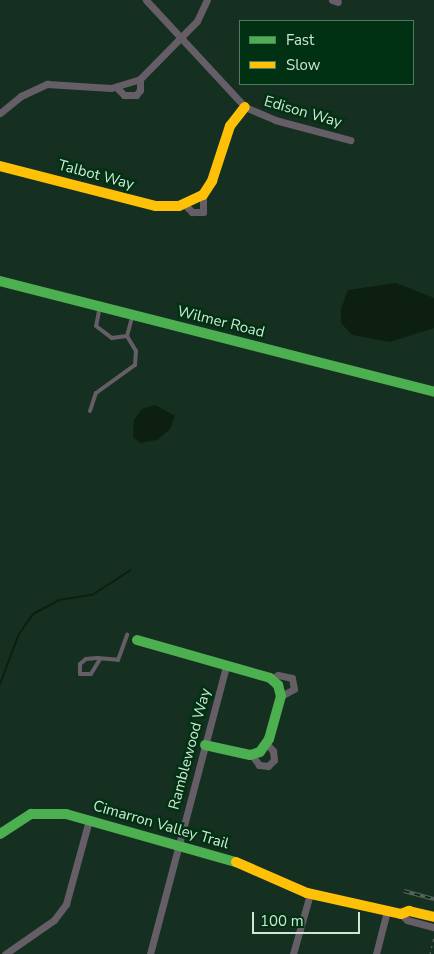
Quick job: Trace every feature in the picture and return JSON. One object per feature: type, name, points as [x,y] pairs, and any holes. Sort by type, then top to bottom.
[{"type":"street","name":"Edison Way","points":[[146,0],[245,107],[275,120],[350,140]]},
{"type":"street","points":[[0,113],[21,96],[47,84],[116,87],[140,79],[198,21],[207,0]]},
{"type":"street","points":[[116,87],[124,95],[136,95],[140,90],[140,79]]},
{"type":"street","name":"Talbot Way","points":[[0,166],[156,206],[185,205],[203,195],[212,181],[230,126],[245,107]]},
{"type":"street","name":"Wilmer Road","points":[[0,281],[434,392]]},
{"type":"street","points":[[137,640],[271,679],[278,685],[281,696],[266,744],[252,755]]},
{"type":"street","name":"Ramblewood Way","points":[[150,954],[226,667]]},
{"type":"street","points":[[271,679],[278,675],[292,678],[294,690],[281,696]]},
{"type":"street","points":[[205,745],[252,755],[259,765],[268,766],[274,760],[273,751],[266,744]]},
{"type":"street","name":"Cimarron Valley Trail","points":[[0,834],[31,814],[43,812],[89,820],[224,857],[310,894],[401,914],[407,920],[434,927]]},
{"type":"street","points":[[4,954],[54,920],[66,904],[89,820]]},
{"type":"street","points":[[292,954],[310,894]]},
{"type":"street","points":[[376,954],[388,911]]},
{"type":"street","name":"Cimarron Valley Trail","points":[[401,914],[409,911],[434,917]]},
{"type":"lane","points":[[100,306],[96,326],[112,338],[127,336]]},
{"type":"lane","points":[[90,411],[96,393],[135,365],[136,351],[127,336],[132,314]]},
{"type":"lane","points":[[100,659],[91,674],[80,674],[82,661],[100,659],[118,660],[127,635]]},
{"type":"path","points":[[430,954],[434,938]]},
{"type":"shaded area","points":[[396,283],[434,298],[434,328],[390,342],[352,335],[341,323],[341,309],[348,290]]},
{"type":"shaded area","points":[[155,405],[175,416],[170,429],[157,440],[140,443],[133,437],[134,420],[142,409]]},
{"type":"waterway","points":[[0,684],[19,634],[33,614],[59,600],[92,595],[131,570]]},
{"type":"railway","points":[[404,891],[434,899]]},
{"type":"traffic: fast","points":[[0,281],[434,392]]},
{"type":"traffic: fast","points":[[137,640],[270,678],[278,685],[281,696],[269,739],[260,752],[250,755],[205,745]]},
{"type":"traffic: fast","points":[[0,834],[31,814],[66,814],[236,862]]},
{"type":"traffic: slow","points":[[0,166],[156,206],[179,206],[203,195],[212,181],[230,126],[245,107]]},
{"type":"traffic: slow","points":[[236,862],[307,893],[401,914],[409,911],[434,917]]}]
